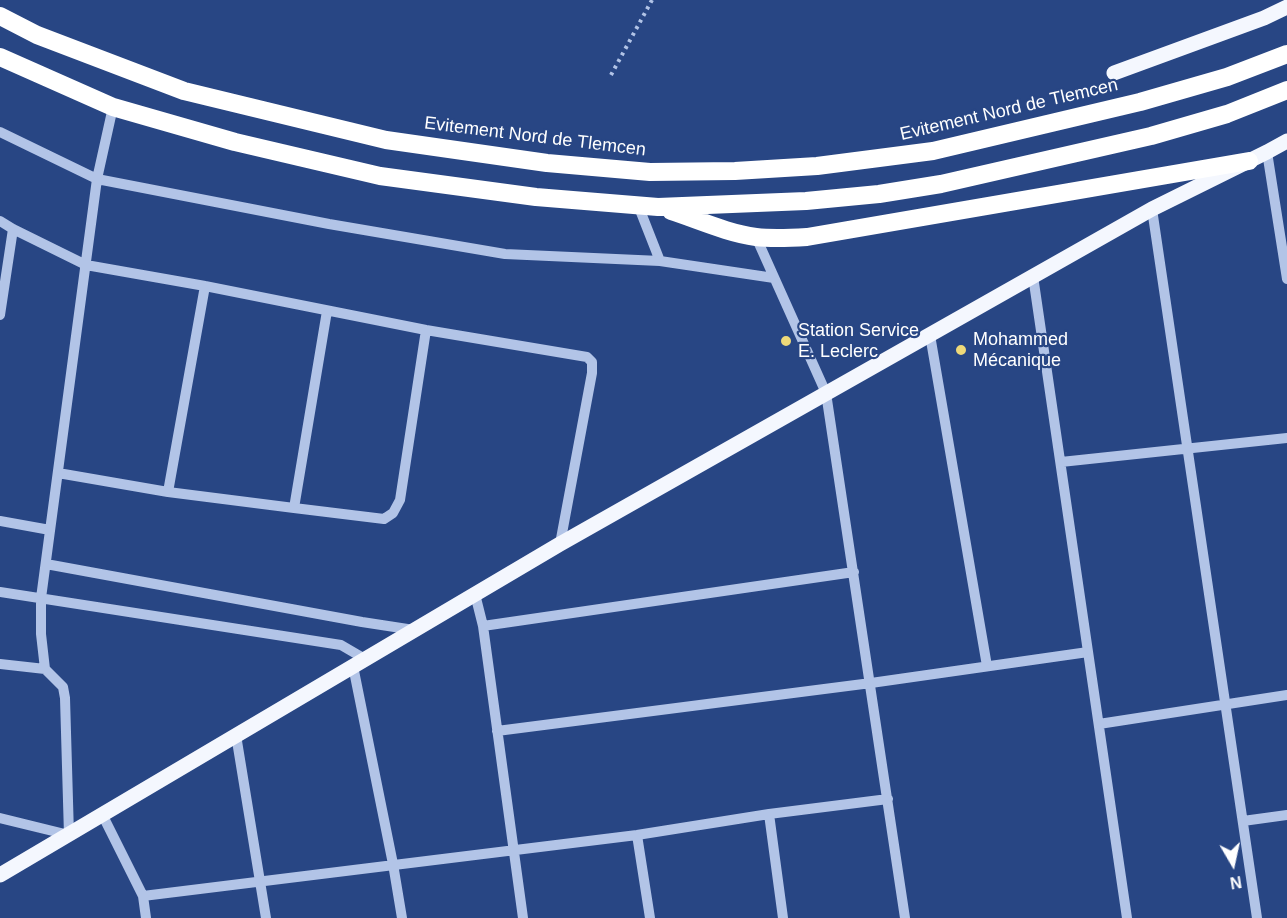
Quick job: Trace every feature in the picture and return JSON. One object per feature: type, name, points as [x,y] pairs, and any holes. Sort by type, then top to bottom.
[{"type":"highway","name":"Evitement Nord de Tlemcen","points":[[0,16],[38,35],[184,91],[386,140],[547,163],[650,172],[735,171],[817,166],[933,151],[1140,102],[1227,77],[1287,54]]},
{"type":"highway","points":[[0,57],[113,107],[235,142],[380,176],[536,197],[658,207],[806,201],[879,194],[941,184],[1151,136],[1227,114],[1287,90]]},
{"type":"highway","points":[[658,207],[756,237],[807,237],[1249,161]]},
{"type":"main road","points":[[1114,73],[1264,18],[1287,7]]},
{"type":"main road","points":[[0,875],[560,544],[1152,209],[1287,141]]},
{"type":"street","points":[[0,818],[69,835],[65,698],[63,687],[45,669],[41,634],[41,598],[97,178],[113,107]]},
{"type":"street","points":[[0,132],[97,178],[329,224],[506,254],[660,261],[774,278]]},
{"type":"street","points":[[1267,152],[1287,279]]},
{"type":"street","points":[[638,205],[660,261]]},
{"type":"street","points":[[1152,209],[1257,918]]},
{"type":"street","points":[[0,221],[13,230],[86,266],[205,286],[426,330],[587,357],[592,362],[592,372],[560,544]]},
{"type":"street","points":[[0,315],[13,230]]},
{"type":"street","points":[[756,237],[826,393],[905,918]]},
{"type":"street","points":[[1034,276],[1127,918]]},
{"type":"street","points":[[168,492],[205,286]]},
{"type":"street","points":[[294,508],[327,311]]},
{"type":"street","points":[[58,472],[168,492],[384,519],[393,513],[400,500],[426,330]]},
{"type":"street","points":[[930,335],[987,666]]},
{"type":"street","points":[[1061,462],[1287,438]]},
{"type":"street","points":[[0,521],[50,530]]},
{"type":"street","points":[[46,564],[414,630]]},
{"type":"street","points":[[483,626],[854,572]]},
{"type":"street","points":[[0,591],[340,645],[359,663],[402,918]]},
{"type":"street","points":[[475,594],[483,626],[523,918]]},
{"type":"street","points":[[497,731],[870,683],[1088,652]]},
{"type":"street","points":[[0,664],[45,669]]},
{"type":"street","points":[[1099,724],[1287,695]]},
{"type":"street","points":[[236,735],[266,918]]},
{"type":"street","points":[[143,896],[637,835],[769,814],[888,799]]},
{"type":"street","points":[[102,814],[143,896],[146,918]]},
{"type":"street","points":[[769,814],[783,918]]},
{"type":"street","points":[[1243,821],[1287,815]]},
{"type":"street","points":[[637,835],[650,918]]},
{"type":"path","points":[[611,75],[651,0]]},
{"type":"place","name":"Station Service E. Leclerc","points":[[786,341]]},
{"type":"place","name":"Mohammed Mécanique","points":[[961,350]]}]
